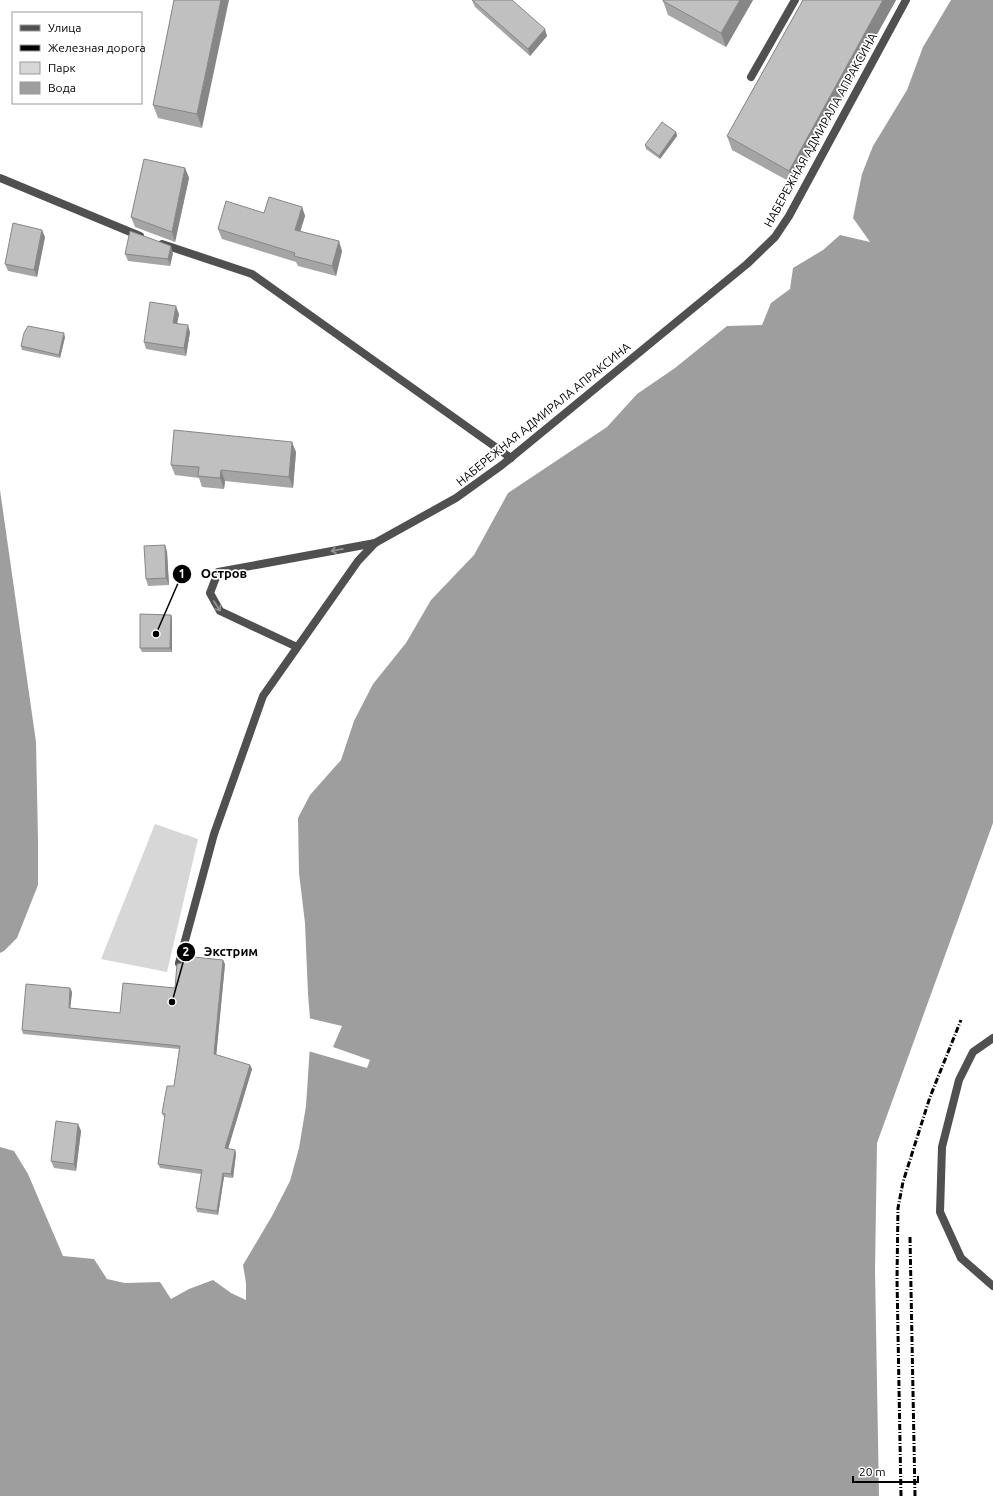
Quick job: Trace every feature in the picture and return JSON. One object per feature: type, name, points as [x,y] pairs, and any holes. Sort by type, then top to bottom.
[{"type":"street","points":[[751,77],[795,0]]},
{"type":"street","name":"НАБЕРЕЖНАЯ АДМИРАЛА АПРАКСИНА","points":[[179,963],[214,834],[263,696],[358,561],[375,543],[456,498],[511,458],[747,264],[775,237],[789,216],[906,0]]},
{"type":"street","points":[[0,178],[150,239],[252,274],[511,458]]},
{"type":"street","points":[[297,647],[220,611],[210,593],[218,572],[375,543]]},
{"type":"street","points":[[993,1038],[973,1052],[959,1080],[942,1146],[940,1212],[961,1258],[993,1286]]},
{"type":"green space","points":[[155,824],[198,839],[167,972],[101,959]]},
{"type":"water","points":[[951,0],[993,0],[993,823],[877,1143],[875,1270],[879,1496],[0,1496],[0,1147],[14,1151],[28,1174],[63,1256],[94,1259],[107,1279],[125,1283],[160,1282],[171,1299],[189,1289],[213,1280],[231,1293],[246,1300],[246,1283],[243,1265],[272,1216],[290,1181],[299,1148],[306,1106],[311,1030],[305,923],[299,873],[298,818],[310,795],[341,760],[354,721],[373,684],[406,643],[431,600],[474,555],[508,493],[607,427],[637,394],[675,368],[727,326],[762,325],[771,303],[790,289],[793,268],[823,250],[840,235],[870,242],[853,218],[862,174],[873,146],[907,90],[923,47]]},
{"type":"water","points":[[0,490],[36,742],[38,885],[17,938],[0,953]]},
{"type":"pier","points":[[308,1018],[342,1026],[333,1047],[370,1060],[367,1068],[308,1051]]},
{"type":"building","points":[[174,0],[221,0],[197,114],[153,105]]},
{"type":"building","points":[[472,0],[512,0],[545,29],[528,49]]},
{"type":"building","points":[[663,0],[740,0],[721,33]]},
{"type":"building","points":[[803,0],[883,0],[789,171],[727,136]]},
{"type":"building","points":[[662,122],[676,132],[659,156],[645,145]]},
{"type":"building","points":[[144,159],[185,168],[172,232],[131,217]]},
{"type":"building","points":[[269,197],[302,207],[295,230],[339,241],[332,266],[294,256],[295,253],[218,229],[226,201],[264,213]]},
{"type":"building","points":[[13,223],[42,230],[34,270],[5,264]]},
{"type":"building","points":[[130,231],[171,246],[168,259],[125,254]]},
{"type":"building","points":[[150,302],[176,306],[173,323],[188,325],[184,348],[144,342]]},
{"type":"building","points":[[28,326],[64,333],[59,355],[21,346],[24,333]]},
{"type":"building","points":[[174,430],[292,442],[289,477],[221,470],[220,478],[198,476],[199,467],[171,465]]},
{"type":"building","points":[[165,545],[166,578],[146,579],[144,546]]},
{"type":"building","points":[[140,614],[171,615],[170,648],[140,648]]},
{"type":"building","points":[[184,956],[223,960],[214,1054],[250,1065],[225,1148],[235,1150],[231,1174],[223,1173],[217,1211],[196,1208],[202,1170],[158,1164],[165,1114],[162,1113],[167,1086],[174,1086],[180,1046],[22,1030],[26,984],[70,988],[69,1008],[120,1013],[123,983],[175,988],[177,964],[182,963]]},
{"type":"building","points":[[56,1121],[78,1124],[74,1164],[51,1161]]},
{"type":"railway","points":[[901,1496],[897,1279],[898,1208],[903,1182],[930,1097],[961,1020]]},
{"type":"railway","points":[[910,1237],[915,1496]]},
{"type":"place","name":"Остров","points":[[156,634]]},
{"type":"place","name":"Экстрим","points":[[172,1002]]}]
